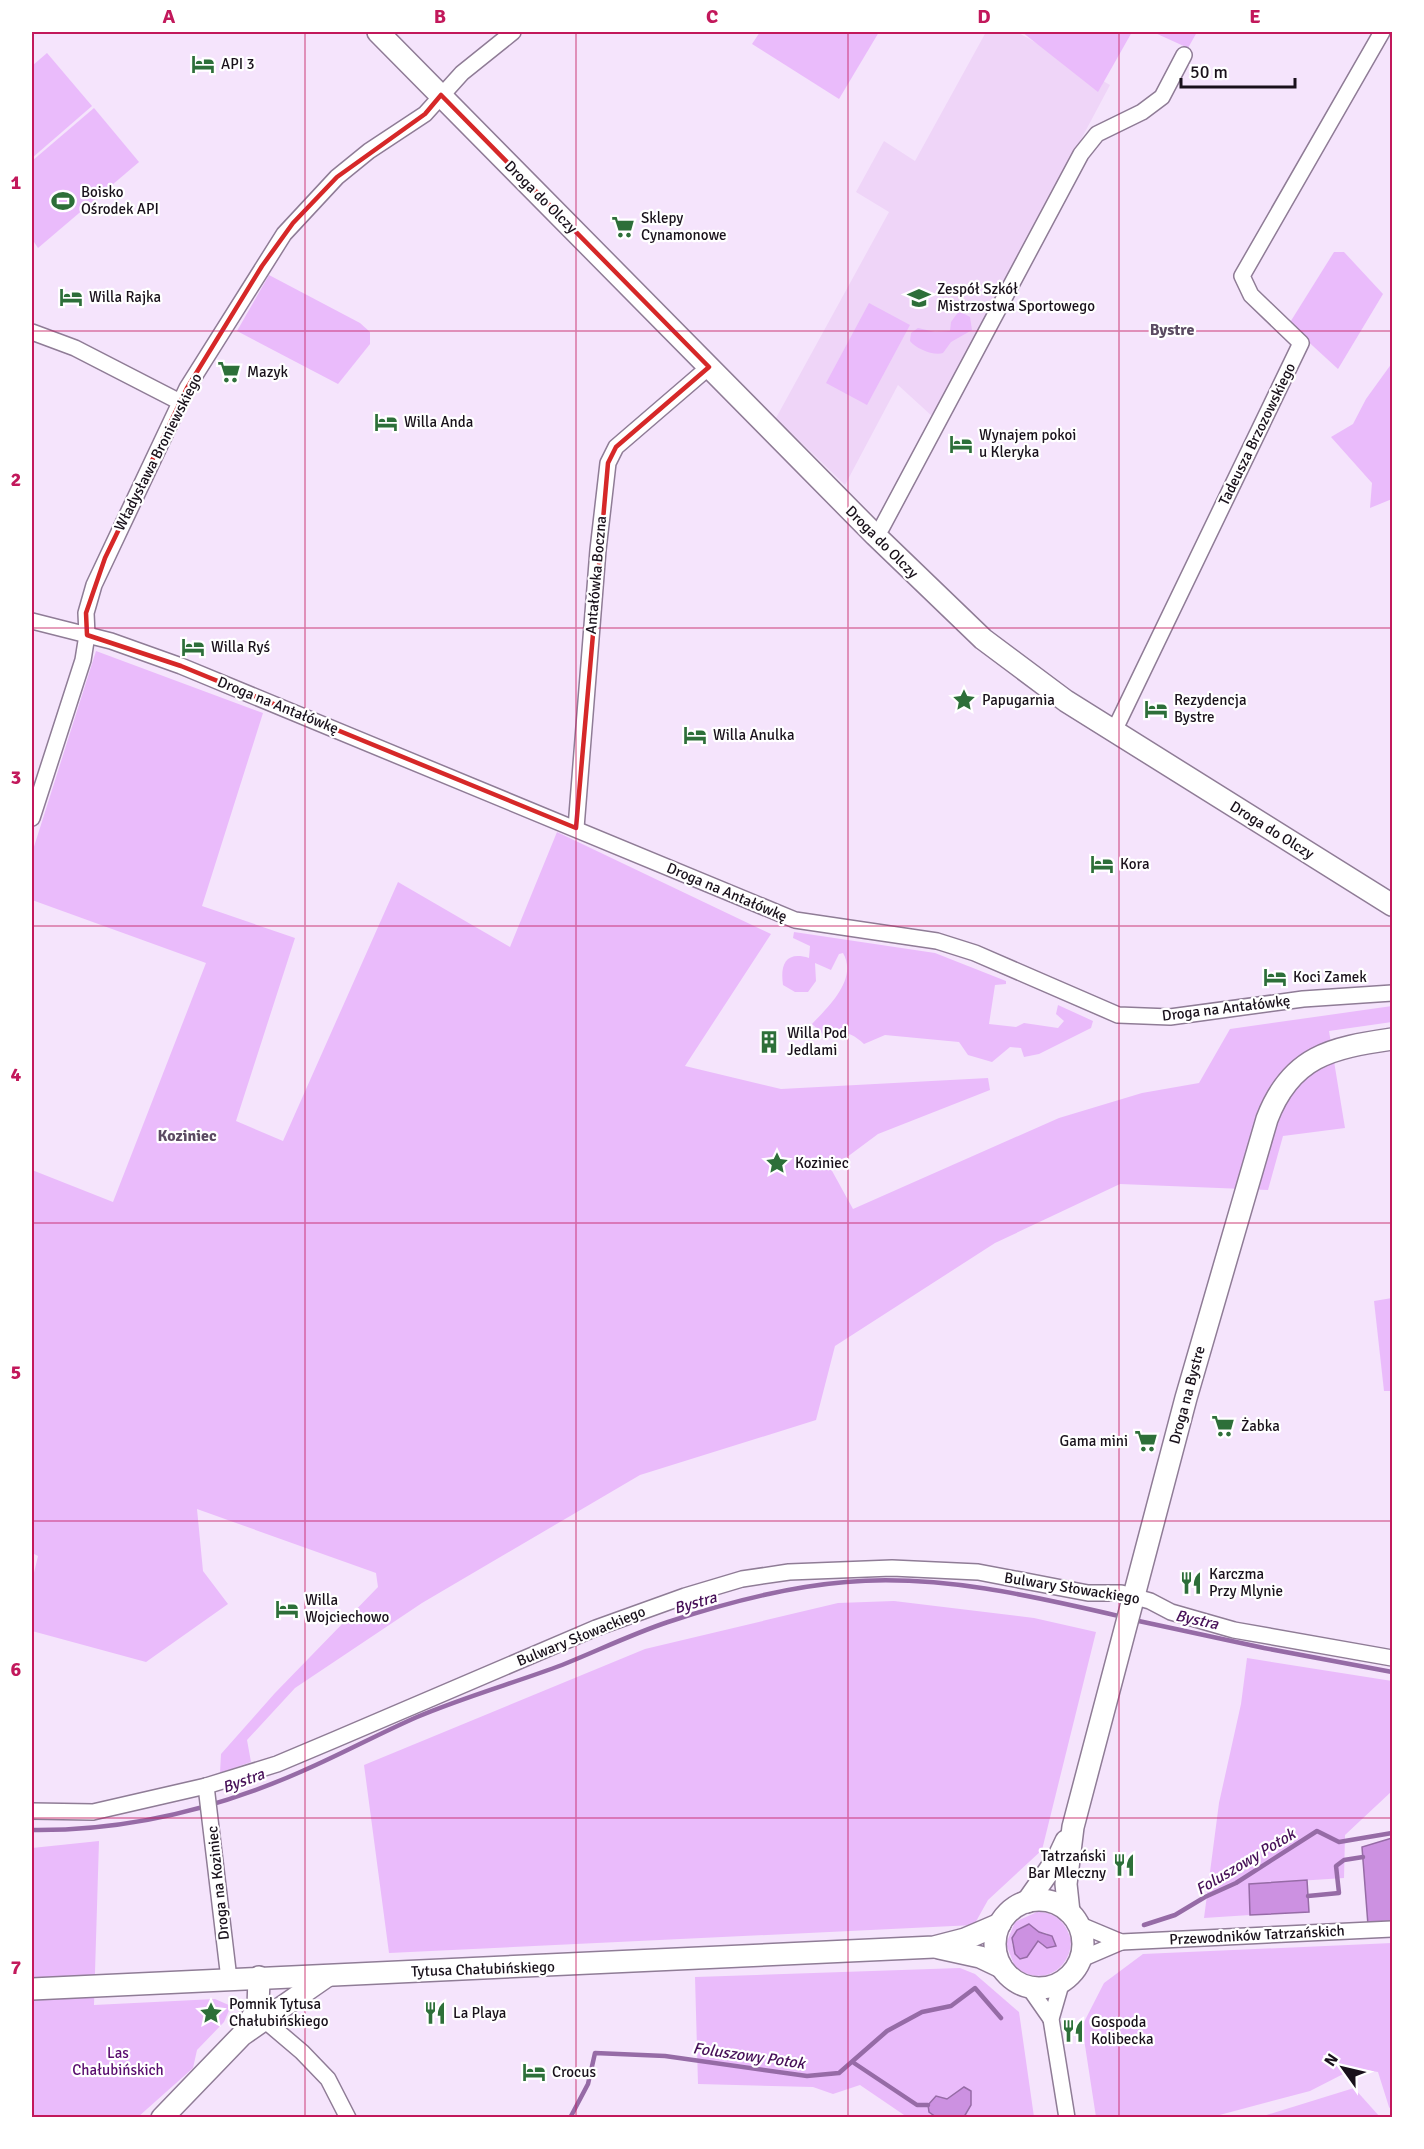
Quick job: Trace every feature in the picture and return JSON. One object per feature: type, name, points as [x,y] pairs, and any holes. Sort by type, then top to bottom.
[{"type":"street","name":"Droga do Olczy","points":[[378,32],[874,535],[989,644],[1057,695],[1392,905]]},
{"type":"street","name":"Władysława Broniewskiego","points":[[32,818],[80,669],[87,635],[86,613],[94,585],[180,402],[262,266],[292,223],[338,177],[369,151],[425,114],[462,74],[513,32]]},
{"type":"street","name":"Tadeusza Brzozowskiego","points":[[1114,731],[1301,343],[1251,295],[1242,276],[1382,32]]},
{"type":"street","points":[[874,535],[882,527],[1081,154],[1097,134],[1142,112],[1162,97],[1184,55]]},
{"type":"street","points":[[32,332],[75,348],[180,402]]},
{"type":"street","name":"Antałówka Boczna","points":[[576,828],[598,550],[608,464],[616,447],[709,366]]},
{"type":"street","name":"Droga na Antałówkę","points":[[32,621],[127,646],[181,666],[576,828],[749,903],[795,920],[937,941],[975,953],[1110,1012],[1132,1016],[1170,1017],[1303,999],[1392,993]]},
{"type":"street","name":"Droga na Bystre","points":[[1027,1902],[1058,1858],[1072,1827],[1213,1299],[1272,1107],[1287,1081],[1309,1061],[1338,1049],[1392,1039]]},
{"type":"street","name":"Bulwary Słowackiego","points":[[32,1811],[93,1812],[206,1790],[277,1764],[596,1628],[685,1596],[741,1579],[815,1570],[922,1569],[978,1572],[1088,1593],[1115,1592],[1133,1601],[1150,1601],[1171,1612],[1234,1630],[1392,1658]]},
{"type":"street","name":"Droga na Koziniec","points":[[206,1790],[229,1979]]},
{"type":"street","name":"Droga na Bystre","points":[[1072,1827],[1066,1884],[1073,1918]]},
{"type":"street","points":[[1062,1981],[1045,1987],[1028,1986],[1012,1979],[1001,1967],[995,1943],[1000,1923],[1011,1910],[1027,1902],[1050,1902],[1073,1918],[1121,1942]]},
{"type":"street","points":[[1073,1918],[1082,1942],[1079,1960]]},
{"type":"street","name":"Tytusa Chałubińskiego","points":[[32,1989],[934,1947],[965,1939],[1000,1923]]},
{"type":"street","name":"Przewodników Tatrzańskich","points":[[1121,1942],[1392,1929]]},
{"type":"street","points":[[1067,2118],[1052,2019],[1062,1981],[1079,1960],[1121,1942]]},
{"type":"street","name":"Tytusa Chałubińskiego","points":[[934,1947],[980,1957],[1001,1967]]},
{"type":"street","points":[[162,2118],[242,2034],[262,2018],[327,1976]]},
{"type":"street","points":[[242,2034],[258,2008],[259,1977]]},
{"type":"street","points":[[1028,1986],[1052,2019]]},
{"type":"street","points":[[262,2018],[302,2052],[328,2079],[348,2118]]},
{"type":"highlighted area","points":[[441,95],[709,367],[616,447],[608,463],[576,828],[181,666],[87,635],[86,613],[105,558],[187,388],[262,266],[293,223],[337,177],[425,114]]},
{"type":"shaded area","name":"Zespół Szkół Mistrzostwa Sportowego","points":[[986,32],[1017,32],[1110,85],[933,417],[898,385],[845,485],[776,418],[889,212],[856,192],[884,141],[915,161]]},
{"type":"shaded area","points":[[1392,1838],[1392,1924],[1368,1925],[1362,1847]]},
{"type":"shaded area","points":[[1307,1880],[1309,1912],[1250,1915],[1249,1884]]},
{"type":"shaded area","points":[[1029,1924],[1039,1932],[1052,1936],[1056,1946],[1047,1948],[1038,1941],[1027,1957],[1020,1959],[1015,1954],[1012,1938],[1017,1930]]},
{"type":"shaded area","points":[[964,2087],[971,2091],[971,2105],[964,2117],[936,2117],[929,2112],[928,2105],[936,2096],[947,2099]]},
{"type":"green space","points":[[760,32],[879,32],[839,99],[752,44]]},
{"type":"green space","points":[[1022,32],[1132,32],[1098,92]]},
{"type":"green space","points":[[1153,32],[1197,32],[1188,48]]},
{"type":"green space","points":[[47,53],[92,106],[32,158],[32,66]]},
{"type":"green space","name":"Boisko Ośrodek API","points":[[94,108],[139,162],[38,248],[32,239],[32,161]]},
{"type":"green space","points":[[1334,252],[1344,252],[1383,294],[1338,369],[1289,324]]},
{"type":"green space","points":[[269,275],[360,323],[370,332],[370,344],[338,384],[237,331]]},
{"type":"green space","points":[[869,303],[910,325],[867,405],[826,383]]},
{"type":"green space","points":[[959,311],[970,317],[972,330],[951,342],[943,353],[935,354],[925,351],[910,341],[911,333],[918,328],[935,332],[950,331],[951,322]]},
{"type":"green space","points":[[1392,363],[1392,499],[1370,508],[1372,483],[1331,437],[1353,424],[1366,399]]},
{"type":"green space","points":[[96,651],[263,713],[202,906],[295,938],[236,1121],[283,1141],[398,882],[510,947],[557,832],[771,934],[685,1066],[781,1089],[988,1078],[990,1090],[878,1134],[831,1169],[853,1209],[1059,1118],[1142,1093],[1199,1083],[1230,1029],[1392,1006],[1392,1022],[1329,1031],[1345,1128],[1283,1136],[1268,1190],[1120,1184],[995,1243],[835,1346],[816,1420],[640,1475],[422,1603],[295,1688],[247,1740],[251,1762],[220,1773],[221,1754],[275,1693],[378,1587],[376,1573],[197,1509],[203,1571],[228,1604],[146,1662],[32,1631],[32,1581],[38,1556],[32,1553],[32,1170],[113,1202],[206,963],[32,900],[32,853]]},
{"type":"green space","points":[[794,932],[935,953],[1006,981],[1006,984],[995,985],[989,1024],[1016,1027],[1024,1023],[1058,1028],[1064,1021],[1056,1014],[1058,1005],[1093,1021],[1091,1028],[1039,1054],[1024,1057],[1021,1048],[1010,1047],[992,1062],[968,1055],[959,1042],[885,1035],[864,1044],[854,1036],[845,1033],[835,1032],[824,1035],[812,1024],[840,991],[847,973],[847,963],[843,953],[839,954],[831,970],[815,963],[816,981],[808,992],[795,992],[783,985],[782,978],[786,961],[795,956],[809,958],[810,946],[793,938]]},
{"type":"green space","points":[[1392,1298],[1392,1391],[1384,1391],[1374,1301]]},
{"type":"green space","points":[[894,1601],[1034,1618],[1096,1632],[1042,1850],[988,1900],[974,1925],[389,1953],[364,1765],[645,1649],[838,1603]]},
{"type":"green space","points":[[1247,1658],[1392,1681],[1392,1791],[1345,1835],[1344,1878],[1249,1884],[1250,1915],[1204,1918],[1219,1803],[1241,1704]]},
{"type":"green space","name":"Las Chałubińskich","points":[[99,1841],[94,2005],[215,1999],[231,2006],[224,2022],[197,2050],[193,2068],[138,2117],[32,2118],[32,1848]]},
{"type":"green space","points":[[1037,1912],[1043,1912],[1063,1923],[1071,1940],[1070,1951],[1060,1967],[1052,1973],[1034,1976],[1015,1967],[1006,1944],[1015,1922]],"holes":[[[1029,1924],[1039,1932],[1047,1933],[1043,1946],[1038,1941],[1027,1957],[1012,1945],[1014,1934]]]},
{"type":"green space","points":[[1392,1943],[1392,2111],[1378,2072],[1355,2068],[1310,2091],[1212,2117],[1096,2117],[1082,2026],[1104,1983],[1143,1954]]},
{"type":"green space","points":[[960,1968],[975,1974],[1019,2012],[1034,2117],[907,2117],[860,2085],[833,2094],[813,2087],[698,2084],[695,1977]]},
{"type":"green space","points":[[1354,2088],[1380,2117],[1260,2117]]},
{"type":"waterway","name":"Bystra","points":[[32,1830],[100,1827],[134,1822],[167,1816],[233,1798],[328,1760],[435,1710],[562,1665],[628,1637],[711,1608],[778,1592],[846,1582],[916,1581],[986,1589],[1123,1617]]},
{"type":"waterway","name":"Bystra","points":[[1134,1620],[1392,1672]]},
{"type":"waterway","name":"Foluszowy Potok","points":[[1144,1925],[1175,1915],[1205,1897],[1236,1883],[1317,1831],[1339,1842],[1392,1833]]},
{"type":"waterway","points":[[1308,1896],[1339,1893],[1336,1866],[1344,1860],[1363,1857]]},
{"type":"waterway","name":"Foluszowy Potok","points":[[570,2118],[588,2084],[595,2053],[665,2056],[807,2076],[839,2073],[887,2031],[922,2012],[951,2006],[975,1988],[1001,2018]]},
{"type":"waterway","points":[[854,2063],[917,2105],[928,2105]]},
{"type":"place","name":"API 3","points":[[203,64]]},
{"type":"place","name":"Boisko Ośrodek API","points":[[63,201]]},
{"type":"place","name":"Sklepy Cynamonowe","points":[[623,227]]},
{"type":"place","name":"Willa Rajka","points":[[71,297]]},
{"type":"place","name":"Zespół Szkół Mistrzostwa Sportowego","points":[[919,298]]},
{"type":"place","name":"Mazyk","points":[[229,372]]},
{"type":"place","name":"Willa Anda","points":[[386,422]]},
{"type":"place","name":"Wynajem pokoi u Kleryka","points":[[961,444]]},
{"type":"place","name":"Willa Ryś","points":[[193,647]]},
{"type":"place","name":"Papugarnia","points":[[964,700]]},
{"type":"place","name":"Rezydencja Bystre","points":[[1156,709]]},
{"type":"place","name":"Willa Anulka","points":[[695,735]]},
{"type":"place","name":"Kora","points":[[1102,864]]},
{"type":"place","name":"Koci Zamek","points":[[1275,977]]},
{"type":"place","name":"Willa Pod Jedlami","points":[[769,1042]]},
{"type":"place","name":"Koziniec","points":[[777,1163]]},
{"type":"place","name":"Żabka","points":[[1223,1426]]},
{"type":"place","name":"Gama mini","points":[[1146,1441]]},
{"type":"place","name":"Karczma Przy Mlynie","points":[[1191,1583]]},
{"type":"place","name":"Willa Wojciechowo","points":[[287,1609]]},
{"type":"place","name":"Tatrzański Bar Mleczny","points":[[1124,1865]]},
{"type":"place","name":"Pomnik Tytusa Chałubińskiego","points":[[211,2013]]},
{"type":"place","name":"La Playa","points":[[435,2013]]},
{"type":"place","name":"Gospoda Kolibecka","points":[[1073,2031]]},
{"type":"place","name":"Crocus","points":[[534,2072]]},
{"type":"district","name":"Bystre","points":[[1172,329]]},
{"type":"district","name":"Koziniec","points":[[187,1135]]}]
